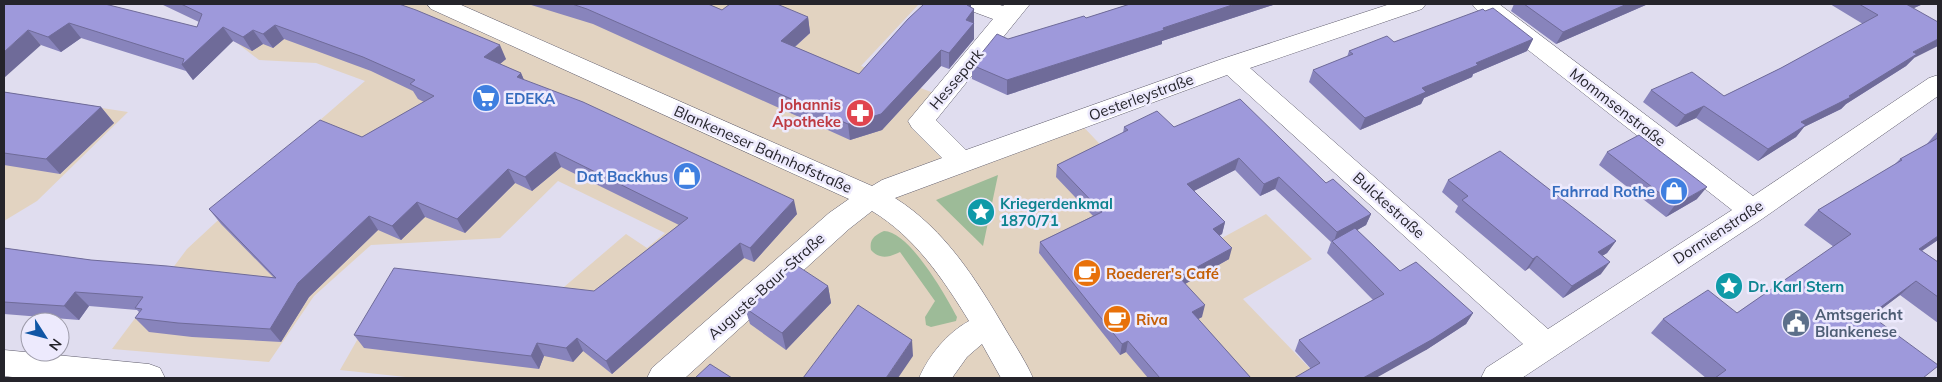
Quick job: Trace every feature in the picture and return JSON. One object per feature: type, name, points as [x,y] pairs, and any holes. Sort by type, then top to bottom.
[{"type":"street","name":"Blankeneser Bahnhofstraße","points":[[439,4],[871,198],[901,217],[921,233],[938,251],[951,269],[1017,378]]},
{"type":"street","name":"Hessepark","points":[[974,4],[1013,10]]},
{"type":"street","name":"Oesterleystraße","points":[[871,198],[892,187],[961,161],[1232,64],[1414,4]]},
{"type":"street","name":"Mommsenstraße","points":[[1484,4],[1752,210]]},
{"type":"street","name":"Hessepark","points":[[961,161],[921,121],[1013,10]]},
{"type":"street","name":"Bulckestraße","points":[[1232,64],[1546,346]]},
{"type":"street","name":"Dormienstraße","points":[[1497,378],[1752,210],[1938,84]]},
{"type":"street","name":"Auguste-Baur-Straße","points":[[663,378],[839,220],[871,198]]},
{"type":"street","points":[[936,378],[958,344],[968,335],[986,326]]},
{"type":"street","points":[[4,363],[149,378]]},
{"type":"shaded area","points":[[224,4],[919,4],[861,66],[942,96],[921,121],[961,161],[1077,120],[1200,250],[1266,214],[1312,259],[1243,299],[1319,378],[415,378],[340,370],[392,279],[557,293],[626,234],[647,248],[665,233],[558,181],[500,238],[371,245],[314,296],[269,362],[112,349],[187,249],[242,198],[235,194],[365,81],[316,63],[259,60],[223,32]]},
{"type":"shaded area","points":[[4,93],[128,112],[37,201],[4,221]]},
{"type":"green space","points":[[998,175],[983,246],[936,200]]},
{"type":"green space","points":[[884,231],[894,234],[904,241],[926,266],[957,317],[956,321],[931,327],[926,325],[925,317],[935,301],[900,252],[885,257],[871,250],[873,238]]},
{"type":"building","points":[[4,4],[105,4],[197,27],[202,14],[181,4],[399,4],[500,45],[484,57],[521,73],[517,77],[583,102],[794,200],[750,248],[740,243],[606,361],[577,338],[566,348],[537,343],[531,356],[354,335],[394,268],[594,291],[688,218],[555,152],[525,177],[508,169],[457,219],[417,202],[392,226],[369,216],[298,283],[270,329],[135,318],[142,309],[135,308],[143,297],[75,292],[64,306],[4,302],[4,248],[91,260],[276,278],[209,209],[320,120],[362,137],[434,96],[410,84],[415,80],[363,57],[275,25],[263,34],[253,30],[243,37],[223,27],[182,65],[184,59],[69,23],[48,37],[28,30],[4,52]]},
{"type":"building","points":[[572,4],[708,4],[722,10],[730,4],[777,4],[808,17],[781,41],[859,74],[908,19],[924,4],[968,4],[974,9],[966,20],[974,23],[949,53],[941,50],[881,114],[848,124]]},
{"type":"building","points":[[1130,4],[1235,4],[1163,28],[1164,30],[1007,80],[972,65],[997,34],[1008,39]]},
{"type":"building","points":[[1524,4],[1627,4],[1563,32]]},
{"type":"building","points":[[1859,4],[1906,4],[1938,22],[1938,39],[1913,52],[1917,54],[1849,96],[1851,97],[1801,122],[1806,125],[1768,149],[1704,106],[1685,115],[1651,90],[1692,72],[1724,96],[1781,68],[1878,15]]},
{"type":"building","points":[[1493,8],[1533,39],[1476,63],[1478,65],[1422,88],[1426,92],[1365,118],[1313,70],[1353,54],[1349,51],[1387,36],[1394,42],[1483,9],[1485,11]]},
{"type":"building","points":[[4,92],[101,107],[46,159],[4,153]]},
{"type":"building","points":[[1240,99],[1326,183],[1333,179],[1371,214],[1337,232],[1279,177],[1264,184],[1239,158],[1187,184],[1225,222],[1213,229],[1232,248],[1179,277],[1205,305],[1192,312],[1251,378],[1160,378],[1128,341],[1122,344],[1040,242],[1102,212],[1057,165],[1128,130],[1124,127],[1157,111],[1174,127]]},
{"type":"building","points":[[1639,135],[1707,187],[1675,205],[1607,152]]},
{"type":"building","points":[[1938,138],[1938,236],[1919,249],[1938,262],[1938,297],[1916,281],[1870,315],[1938,365],[1923,378],[1715,378],[1726,370],[1663,319],[1708,290],[1737,313],[1851,234],[1818,210],[1902,160],[1900,159]]},
{"type":"building","points":[[1500,151],[1616,241],[1598,252],[1610,262],[1572,286],[1537,256],[1533,259],[1462,200],[1468,196],[1448,180]]},
{"type":"building","points":[[1355,228],[1400,271],[1416,262],[1473,313],[1433,339],[1363,378],[1294,378],[1320,363],[1299,340],[1384,294],[1332,241]]},
{"type":"building","points":[[793,263],[828,286],[782,333],[745,308]]},
{"type":"building","points":[[858,305],[912,340],[886,378],[803,378]]},
{"type":"building","points":[[710,364],[732,378],[695,378]]},
{"type":"place","name":"EDEKA","points":[[486,98]]},
{"type":"place","name":"Johannis Apotheke","points":[[860,113]]},
{"type":"place","name":"Dat Backhus","points":[[687,176]]},
{"type":"place","name":"Fahrrad Rothe","points":[[1674,191]]},
{"type":"place","name":"Kriegerdenkmal 1870/71","points":[[981,212]]},
{"type":"place","name":"Roederer's Café","points":[[1087,273]]},
{"type":"place","name":"Dr. Karl Stern","points":[[1729,286]]},
{"type":"place","name":"Riva","points":[[1117,319]]},
{"type":"place","name":"Amtsgericht Blankenese","points":[[1796,323]]}]
